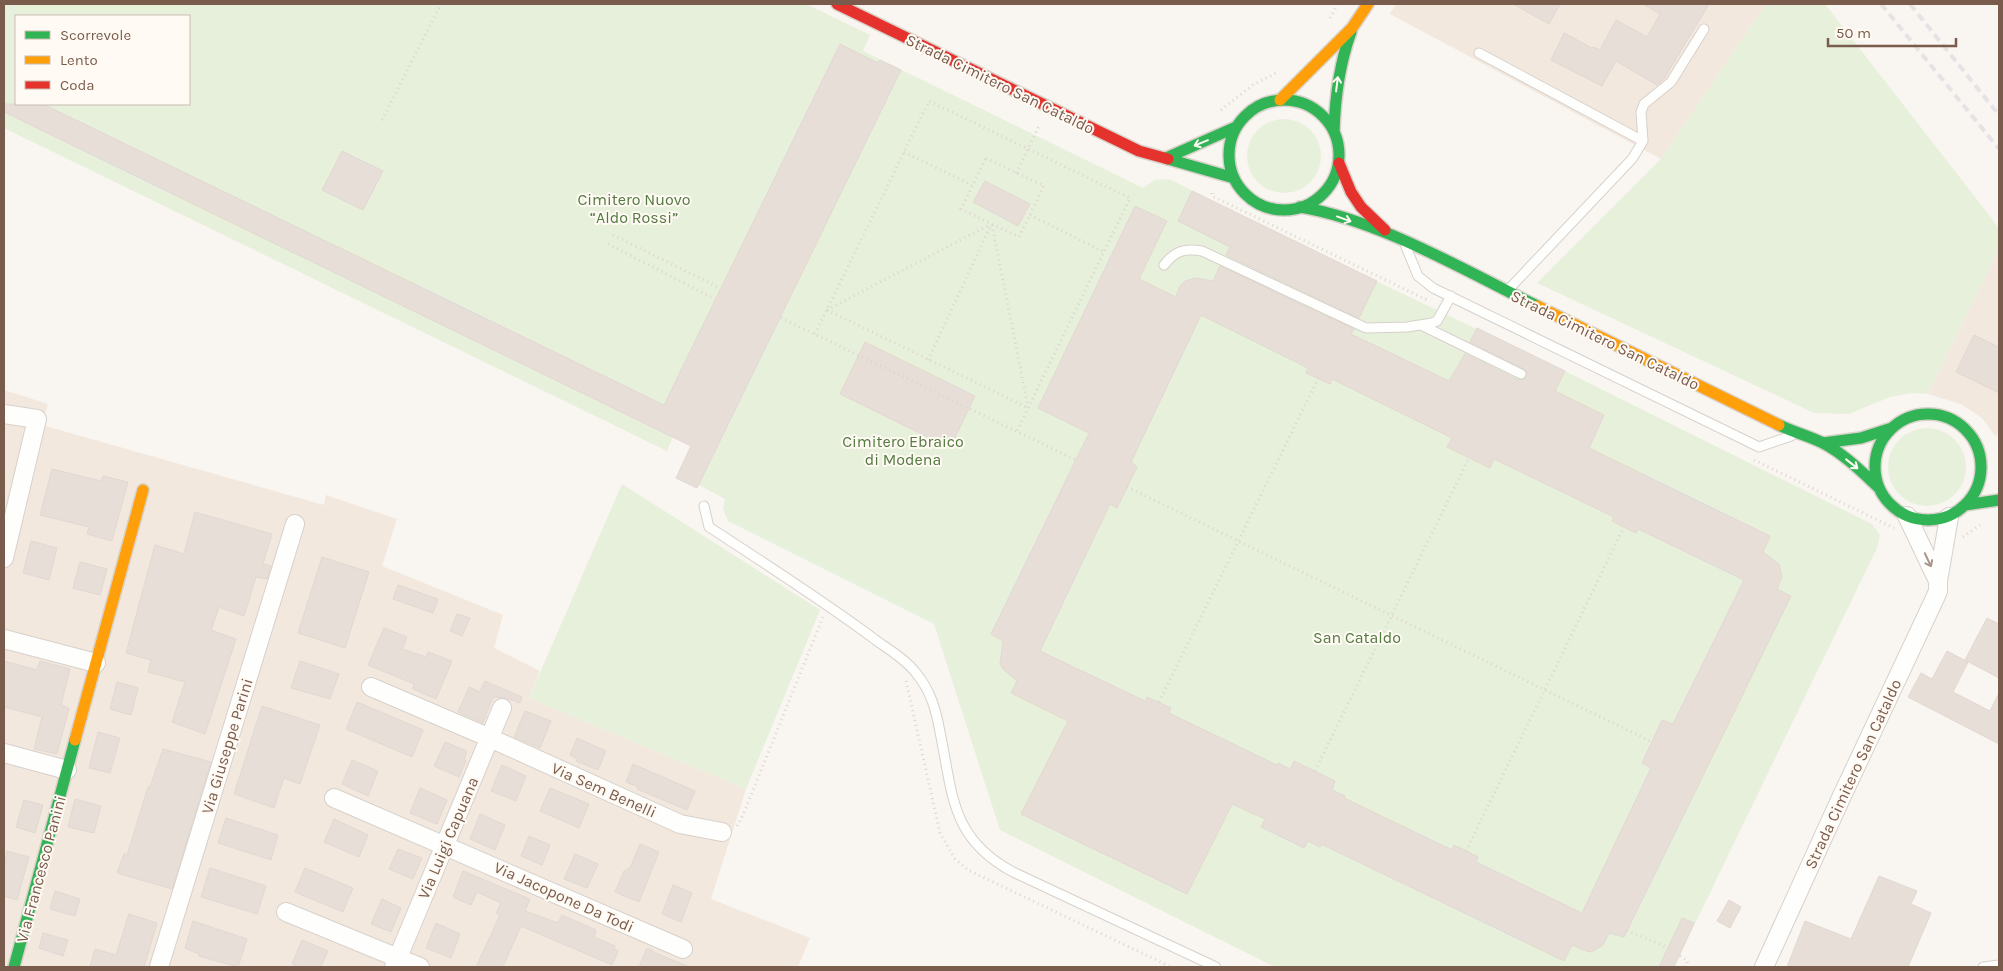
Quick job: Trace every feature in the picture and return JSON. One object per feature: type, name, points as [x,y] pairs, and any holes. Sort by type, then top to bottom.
[{"type":"street","name":"Strada Cimitero San Cataldo","points":[[837,4],[1139,151],[1234,178]]},
{"type":"street","points":[[1280,100],[1352,28],[1368,4]]},
{"type":"street","points":[[1334,132],[1334,108],[1341,56],[1352,28]]},
{"type":"street","points":[[1280,100],[1306,104],[1328,121],[1339,147],[1339,163],[1334,178],[1326,191],[1314,201],[1300,207],[1280,210],[1261,205],[1245,194],[1234,178],[1229,152],[1231,139],[1244,117],[1255,108],[1280,100]]},
{"type":"street","points":[[1166,158],[1236,128]]},
{"type":"street","name":"Strada Cimitero San Cataldo","points":[[1339,163],[1351,192],[1361,207],[1388,233]]},
{"type":"street","name":"Strada Cimitero San Cataldo","points":[[1300,207],[1319,210],[1388,233],[1797,434],[1823,443],[1855,465],[1879,488]]},
{"type":"street","points":[[4,414],[37,419],[4,558]]},
{"type":"street","points":[[1929,414],[1944,416],[1959,424],[1970,434],[1979,450],[1980,457],[1982,466],[1979,484],[1973,497],[1949,517],[1930,521],[1914,519],[1900,513],[1887,501],[1879,488],[1875,470],[1876,455],[1882,440],[1892,428],[1905,419],[1929,414]]},
{"type":"street","name":"Strada Cimitero San Cataldo","points":[[1823,443],[1861,438],[1892,428]]},
{"type":"street","points":[[1980,457],[1993,467]]},
{"type":"street","name":"Via Francesco Panini","points":[[14,967],[143,490]]},
{"type":"street","points":[[1965,505],[1999,500]]},
{"type":"street","points":[[1907,516],[1938,581]]},
{"type":"street","name":"Strada Cimitero San Cataldo","points":[[1764,967],[1938,591],[1949,517]]},
{"type":"street","name":"Via Giuseppe Parini","points":[[159,967],[295,524]]},
{"type":"street","points":[[4,639],[96,663]]},
{"type":"street","name":"Via Sem Benelli","points":[[371,687],[490,738],[680,824],[722,832]]},
{"type":"street","name":"Via Luigi Capuana","points":[[396,963],[502,708]]},
{"type":"street","points":[[4,753],[67,770]]},
{"type":"street","name":"Via Jacopone Da Todi","points":[[334,798],[683,949]]},
{"type":"street","points":[[286,912],[396,963],[420,967]]},
{"type":"lane","points":[[1506,292],[1632,159],[1643,141],[1641,112],[1644,104],[1671,82],[1704,29]]},
{"type":"lane","points":[[1479,53],[1643,141]]},
{"type":"lane","points":[[1405,242],[1408,255],[1418,276],[1433,288],[1760,446],[1797,434]]},
{"type":"lane","points":[[1164,265],[1175,253],[1186,250],[1202,251],[1366,328],[1421,325],[1437,321],[1451,296]]},
{"type":"lane","points":[[1421,325],[1521,374]]},
{"type":"lane","points":[[704,506],[710,526],[828,605],[915,671],[935,704],[957,815],[969,836],[982,850],[997,863],[1013,872],[1216,967]]},
{"type":"lane","points":[[1983,967],[1999,965]]},
{"type":"path","points":[[382,120],[441,4]]},
{"type":"path","points":[[815,334],[929,101],[1130,198],[1017,432]]},
{"type":"path","points":[[1016,173],[1041,122]]},
{"type":"path","points":[[904,152],[972,185]]},
{"type":"path","points":[[986,158],[1044,186],[1019,237],[961,209],[972,185],[986,158]]},
{"type":"path","points":[[1030,215],[1104,252]]},
{"type":"path","points":[[827,310],[992,224]]},
{"type":"path","points":[[992,224],[1028,408]]},
{"type":"path","points":[[928,360],[992,224]]},
{"type":"path","points":[[612,235],[720,288]]},
{"type":"path","points":[[608,244],[715,299]]},
{"type":"path","points":[[827,310],[1028,408]]},
{"type":"path","points":[[781,318],[1076,460]]},
{"type":"path","points":[[1159,702],[1318,378]]},
{"type":"path","points":[[1315,771],[1469,458]]},
{"type":"path","points":[[1127,487],[1652,742]]},
{"type":"path","points":[[1960,540],[1982,523]]},
{"type":"path","points":[[1466,851],[1624,527]]},
{"type":"path","points":[[722,832],[730,831],[740,823],[828,605]]},
{"type":"path","points":[[896,655],[909,690],[940,833],[955,859],[968,870],[1171,967]]},
{"type":"path","points":[[1627,930],[1668,948]]},
{"type":"path","points":[[1680,956],[1687,960],[1688,967]]},
{"type":"shaded area","points":[[1396,4],[1766,4],[1661,159],[1390,14]]},
{"type":"shaded area","points":[[1999,248],[1999,429],[1996,437],[1982,418],[1961,404],[1928,394]]},
{"type":"shaded area","points":[[4,390],[48,404],[42,425],[324,505],[326,495],[397,519],[382,566],[503,615],[494,648],[540,671],[529,698],[746,789],[711,899],[810,938],[798,967],[4,967]]},
{"type":"green space","points":[[4,4],[806,4],[870,35],[863,51],[1143,188],[1155,180],[1169,179],[1565,371],[1872,524],[1880,535],[1877,548],[1674,967],[1275,967],[1000,830],[934,624],[728,521],[723,509],[725,499],[699,485],[697,488],[676,478],[691,446],[673,437],[667,451],[4,128]]},
{"type":"green space","points":[[1766,4],[1825,4],[1999,228],[1999,248],[1928,394],[1912,393],[1890,397],[1849,414],[1814,413],[1537,283],[1661,159]]},
{"type":"green space","points":[[1284,119],[1305,125],[1315,135],[1321,156],[1315,177],[1305,187],[1284,193],[1263,187],[1253,177],[1247,156],[1253,135],[1263,125]]},
{"type":"green space","points":[[1919,428],[1935,428],[1949,434],[1960,445],[1966,459],[1966,475],[1960,489],[1949,500],[1935,506],[1919,506],[1905,500],[1894,489],[1888,475],[1888,459],[1894,445],[1905,434]]},
{"type":"green space","points":[[622,484],[820,610],[746,789],[529,698]]},
{"type":"building","points":[[1513,4],[1560,4],[1549,24]]},
{"type":"building","points":[[1643,4],[1709,4],[1664,79],[1657,85],[1616,61],[1602,86],[1551,60],[1564,33],[1592,48],[1600,50],[1616,20],[1647,37],[1660,14]]},
{"type":"building","points":[[840,44],[878,63],[880,60],[901,70],[697,488],[676,478],[691,446],[4,112],[4,104],[45,105],[664,405]]},
{"type":"building","points":[[342,151],[383,171],[363,210],[322,190]]},
{"type":"building","points":[[985,181],[1030,204],[1018,226],[973,202]]},
{"type":"building","points":[[1192,191],[1377,281],[1359,318],[1226,255],[1230,247],[1178,221]]},
{"type":"building","points":[[1135,206],[1167,221],[1139,279],[1176,297],[1180,286],[1185,281],[1196,278],[1213,281],[1220,266],[1354,329],[1351,334],[1449,381],[1465,354],[1518,380],[1525,379],[1527,373],[1524,369],[1470,342],[1477,328],[1565,371],[1555,391],[1604,415],[1589,448],[1770,536],[1763,552],[1779,564],[1782,577],[1777,589],[1791,596],[1624,937],[1609,933],[1603,945],[1591,952],[1572,945],[1564,961],[1321,844],[1320,847],[1308,841],[1304,848],[1261,827],[1265,819],[1232,804],[1187,894],[1021,814],[1068,721],[1011,693],[1017,681],[1000,664],[1003,641],[991,634],[1089,433],[1038,408]],"holes":[[[1201,315],[1308,368],[1306,373],[1330,384],[1332,379],[1452,438],[1447,447],[1490,468],[1494,459],[1614,517],[1612,521],[1636,533],[1638,529],[1744,580],[1673,724],[1662,720],[1642,763],[1651,768],[1582,913],[1476,862],[1478,857],[1454,845],[1452,850],[1344,798],[1345,796],[1332,790],[1335,781],[1294,761],[1290,769],[1278,763],[1277,765],[1169,713],[1171,708],[1147,697],[1145,701],[1040,651],[1110,504],[1117,508],[1137,467],[1131,462]]]},
{"type":"building","points":[[1974,335],[1999,347],[1999,393],[1956,372]]},
{"type":"building","points":[[865,342],[975,396],[950,448],[840,394]]},
{"type":"building","points":[[52,469],[101,481],[103,476],[128,482],[112,541],[87,534],[89,527],[40,515]]},
{"type":"building","points":[[195,512],[272,534],[263,564],[271,566],[267,579],[256,577],[244,616],[219,607],[211,630],[236,639],[205,734],[172,722],[185,682],[148,672],[151,660],[126,653],[155,545],[184,554]]},
{"type":"building","points":[[31,541],[57,548],[49,580],[23,573]]},
{"type":"building","points":[[322,557],[369,572],[345,648],[298,633]]},
{"type":"building","points":[[80,562],[107,569],[100,595],[73,588]]},
{"type":"building","points":[[398,585],[438,599],[433,613],[393,599]]},
{"type":"building","points":[[457,614],[470,618],[462,636],[450,631]]},
{"type":"building","points":[[1987,618],[1999,624],[1999,678],[1965,660]]},
{"type":"building","points":[[384,628],[407,637],[402,649],[426,657],[428,652],[452,661],[436,699],[413,689],[414,684],[368,665]]},
{"type":"building","points":[[1947,651],[1968,662],[1953,692],[1990,711],[1999,693],[1999,744],[1908,697],[1921,673],[1932,679]]},
{"type":"building","points":[[4,661],[37,670],[40,661],[70,669],[61,705],[69,708],[57,754],[34,749],[42,717],[4,707]]},
{"type":"building","points":[[300,661],[339,674],[330,699],[291,688]]},
{"type":"building","points":[[485,681],[522,697],[520,703],[506,698],[493,697],[483,723],[458,712],[469,687],[480,692]]},
{"type":"building","points":[[117,682],[138,688],[131,715],[110,709]]},
{"type":"building","points":[[357,702],[423,730],[412,757],[346,729]]},
{"type":"building","points":[[262,706],[320,725],[300,784],[284,778],[274,808],[234,794]]},
{"type":"building","points":[[525,711],[551,721],[540,748],[514,737]]},
{"type":"building","points":[[98,732],[120,738],[110,773],[89,768]]},
{"type":"building","points":[[577,738],[606,751],[598,770],[576,761],[577,759],[570,755]]},
{"type":"building","points":[[445,742],[467,751],[464,760],[466,761],[459,777],[434,766]]},
{"type":"building","points":[[163,749],[211,762],[172,889],[117,873],[124,854],[127,855],[148,787],[150,787]]},
{"type":"building","points":[[352,760],[378,771],[368,796],[342,784]]},
{"type":"building","points":[[633,764],[695,791],[687,810],[637,789],[638,787],[626,782]]},
{"type":"building","points":[[502,765],[526,776],[516,801],[491,791]]},
{"type":"building","points":[[420,788],[447,800],[437,824],[410,813]]},
{"type":"building","points":[[550,788],[589,804],[579,828],[540,811]]},
{"type":"building","points":[[75,799],[101,806],[94,833],[68,827]]},
{"type":"building","points":[[24,800],[43,805],[35,833],[16,827]]},
{"type":"building","points":[[480,814],[505,825],[495,850],[470,839]]},
{"type":"building","points":[[226,818],[278,835],[271,860],[218,843]]},
{"type":"building","points":[[334,819],[368,835],[359,857],[324,842]]},
{"type":"building","points":[[529,836],[550,845],[542,865],[521,856]]},
{"type":"building","points":[[640,844],[659,852],[639,902],[615,892],[624,871],[630,868]]},
{"type":"building","points":[[398,849],[422,858],[413,879],[389,869]]},
{"type":"building","points":[[7,851],[29,857],[17,900],[4,896],[4,865]]},
{"type":"building","points":[[575,854],[598,864],[587,888],[564,879]]},
{"type":"building","points":[[210,868],[266,886],[257,914],[201,897]]},
{"type":"building","points":[[305,868],[353,888],[343,912],[295,892]]},
{"type":"building","points":[[463,871],[530,899],[525,911],[558,923],[562,915],[596,930],[594,937],[615,946],[614,949],[618,951],[612,965],[521,926],[503,967],[476,967],[500,915],[496,913],[501,903],[477,892],[471,905],[453,897]]},
{"type":"building","points":[[1879,876],[1917,891],[1911,904],[1931,913],[1908,967],[1787,967],[1805,921],[1851,939]]},
{"type":"building","points":[[673,885],[692,893],[681,922],[662,914]]},
{"type":"building","points":[[55,891],[80,899],[75,916],[50,909]]},
{"type":"building","points":[[382,899],[401,908],[391,932],[371,924]]},
{"type":"building","points":[[1729,900],[1741,907],[1730,928],[1717,921]]},
{"type":"building","points":[[129,914],[157,923],[144,967],[90,967],[95,949],[116,955]]},
{"type":"building","points":[[1682,918],[1694,923],[1674,967],[1659,967]]},
{"type":"building","points":[[193,921],[247,939],[238,967],[199,956],[199,954],[185,948]]},
{"type":"building","points":[[436,923],[460,934],[451,958],[426,948]]},
{"type":"building","points":[[43,933],[68,940],[63,956],[39,948]]},
{"type":"building","points":[[302,940],[328,951],[321,967],[300,967],[292,964]]},
{"type":"building","points":[[647,948],[660,955],[690,967],[639,967]]},
{"type":"railway","points":[[1881,4],[1999,149]]},
{"type":"railway","points":[[1910,4],[1999,115]]},
{"type":"traffic: fast","points":[[1334,132],[1338,81],[1351,32]]},
{"type":"traffic: fast","points":[[1284,100],[1305,104],[1323,116],[1335,134],[1339,155],[1335,176],[1323,194],[1305,206],[1284,210],[1263,206],[1245,194],[1233,176],[1229,155],[1233,134],[1245,116],[1263,104],[1284,100]]},
{"type":"traffic: fast","points":[[1166,158],[1236,127]]},
{"type":"traffic: fast","points":[[1168,159],[1234,178]]},
{"type":"traffic: fast","points":[[1300,207],[1360,223],[1390,235],[1451,262],[1537,306]]},
{"type":"traffic: fast","points":[[1928,414],[1948,418],[1966,429],[1977,447],[1981,467],[1977,487],[1966,505],[1948,516],[1928,520],[1908,516],[1890,505],[1879,487],[1875,467],[1879,447],[1890,429],[1908,418],[1928,414]]},
{"type":"traffic: fast","points":[[1779,425],[1831,447],[1879,488]]},
{"type":"traffic: fast","points":[[1823,443],[1861,438],[1892,428]]},
{"type":"traffic: fast","points":[[1965,505],[1999,500]]},
{"type":"traffic: fast","points":[[14,967],[75,740]]},
{"type":"traffic: slow","points":[[1280,100],[1352,28],[1368,4]]},
{"type":"traffic: slow","points":[[1537,306],[1779,425]]},
{"type":"traffic: slow","points":[[75,740],[143,490]]},
{"type":"traffic: jam","points":[[837,4],[1139,151],[1168,159]]},
{"type":"traffic: jam","points":[[1339,163],[1351,192],[1361,207],[1385,230]]},
{"type":"park label","name":"Cimitero Nuovo “Aldo Rossi”","points":[[634,208]]},
{"type":"park label","name":"Cimitero Ebraico di Modena","points":[[903,450]]},
{"type":"park label","name":"San Cataldo","points":[[1357,637]]}]
